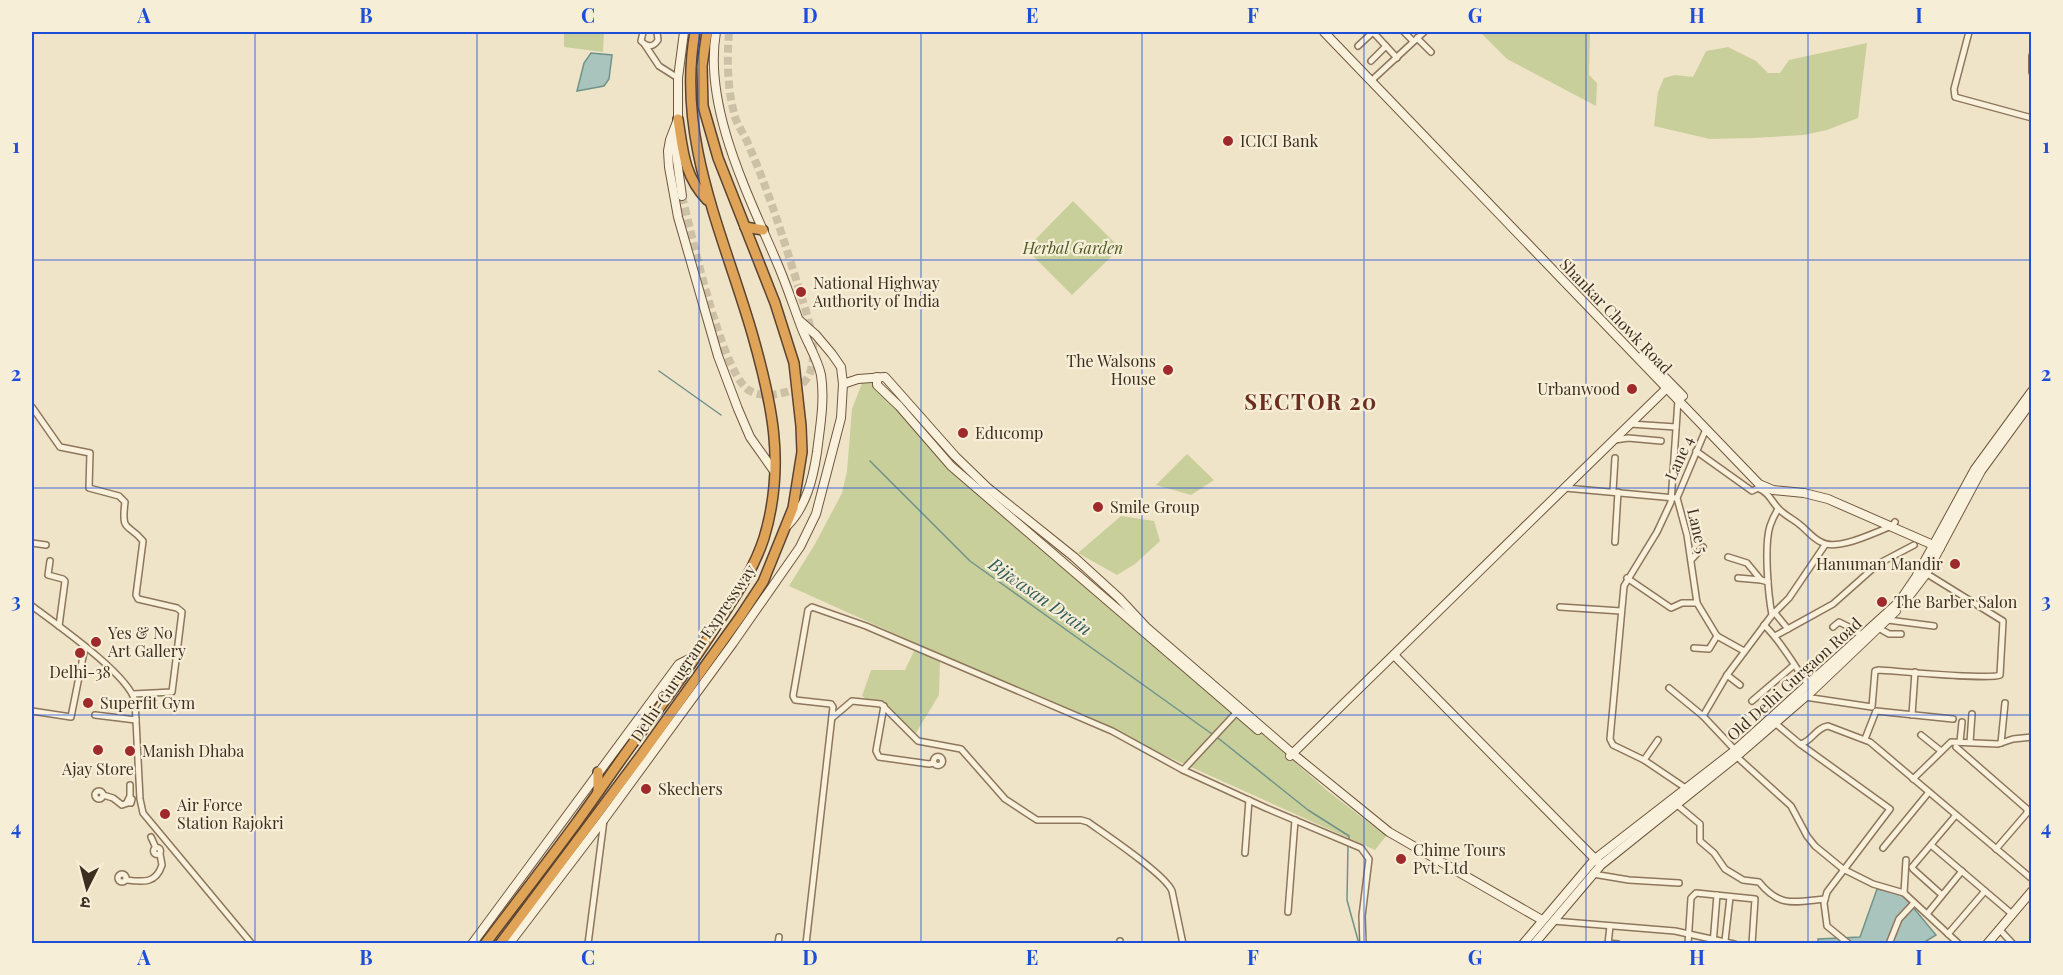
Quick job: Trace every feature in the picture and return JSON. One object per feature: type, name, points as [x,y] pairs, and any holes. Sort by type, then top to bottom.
[{"type":"highway","name":"Delhi-Gurugram Expressway","points":[[485,944],[579,820],[698,654],[749,575],[764,537],[773,491],[776,439],[769,396],[704,184],[690,110],[689,76],[694,32]]},
{"type":"highway","name":"Delhi-Gurugram Expressway","points":[[500,944],[642,754],[763,582],[787,526],[800,474],[801,426],[794,363],[775,303],[718,158],[702,98],[702,66],[707,32]]},
{"type":"highway","points":[[678,119],[685,162],[691,179],[709,202]]},
{"type":"highway","points":[[745,227],[763,230]]},
{"type":"highway","points":[[597,772],[598,792]]},
{"type":"main road","points":[[682,196],[675,147],[678,78],[684,32]]},
{"type":"main road","points":[[716,32],[715,90],[723,124],[821,374],[820,423],[815,464],[809,488],[797,516],[787,526]]},
{"type":"main road","name":"Shankar Chowk Road","points":[[1324,32],[1764,483],[1830,495],[1938,544]]},
{"type":"main road","name":"Shankar Chowk Road","points":[[1329,32],[1372,80]]},
{"type":"main road","points":[[678,119],[668,151],[678,217],[718,356],[730,388],[750,437],[774,471]]},
{"type":"main road","points":[[509,944],[605,818],[800,547],[819,505],[840,424],[843,384],[841,368],[832,354],[799,320]]},
{"type":"main road","points":[[843,384],[858,379],[881,377]]},
{"type":"main road","points":[[881,377],[876,382],[879,388],[899,406],[951,466],[1237,712],[1292,755]]},
{"type":"main road","points":[[881,377],[988,488],[1074,557],[1119,598],[1146,627],[1292,755],[1392,838],[1540,922]]},
{"type":"main road","points":[[1292,755],[1669,386]]},
{"type":"main road","name":"Shankar Chowk Road","points":[[1669,386],[1706,429],[1765,489],[1828,499],[1893,524]]},
{"type":"main road","name":"Old Delhi Gurgaon Road","points":[[1864,638],[1888,620],[1923,572],[1986,458],[2031,391]]},
{"type":"main road","name":"Old Delhi Gurgaon Road","points":[[1986,458],[2031,401]]},
{"type":"main road","points":[[809,488],[819,505]]},
{"type":"main road","name":"Old Delhi Gurgaon Road","points":[[1735,753],[1864,638],[1899,602],[1923,572]]},
{"type":"main road","points":[[472,944],[679,664],[698,654]]},
{"type":"main road","points":[[1394,655],[1601,865]]},
{"type":"main road","name":"Old Delhi Gurgaon Road","points":[[1523,944],[1595,859],[1775,723],[1805,697],[1810,688]]},
{"type":"main road","name":"Old Delhi Gurgaon Road","points":[[1534,944],[1601,865],[1676,804],[1689,790]]},
{"type":"main road","points":[[1987,944],[2031,891]]},
{"type":"street","points":[[645,45],[652,46],[657,43],[659,38],[657,32]]},
{"type":"street","points":[[1358,46],[1373,32],[1397,58]]},
{"type":"street","points":[[1404,32],[1431,52]]},
{"type":"street","points":[[1970,32],[1954,89],[1954,97],[2031,118]]},
{"type":"street","points":[[640,33],[641,41],[659,66],[678,78]]},
{"type":"street","points":[[1372,80],[1415,40],[1426,33]]},
{"type":"street","points":[[1371,61],[1386,46]]},
{"type":"street","points":[[2031,56],[2031,72]]},
{"type":"street","name":"Lane 5","points":[[1678,398],[1674,497],[1691,560],[1697,603],[1717,636]]},
{"type":"street","points":[[32,407],[60,447],[90,453],[88,488],[119,496],[125,502],[124,523],[143,541],[136,594],[138,599],[177,608],[182,612],[172,692],[133,694]]},
{"type":"street","points":[[1630,424],[1676,427]]},
{"type":"street","name":"Lane 4","points":[[1627,578],[1657,532],[1706,429]]},
{"type":"street","points":[[1613,440],[1628,438],[1661,441]]},
{"type":"street","points":[[1696,452],[1752,491],[1758,488],[1767,492],[1778,509],[1814,538],[1826,544],[1836,545],[1893,524]]},
{"type":"street","points":[[1615,458],[1615,542]]},
{"type":"street","points":[[1564,488],[1674,497]]},
{"type":"street","points":[[1778,509],[1768,534],[1764,581],[1773,613],[1788,629]]},
{"type":"street","points":[[32,543],[46,545]]},
{"type":"street","points":[[1703,716],[1744,651],[1773,613],[1788,598],[1826,544]]},
{"type":"street","points":[[1775,636],[1839,600],[1878,564],[1914,545]]},
{"type":"street","points":[[1691,560],[1703,547]]},
{"type":"street","points":[[1728,557],[1748,563],[1764,581]]},
{"type":"street","points":[[50,561],[48,574],[65,581],[59,626]]},
{"type":"street","points":[[1805,697],[1872,707],[1876,670],[1996,677],[2000,675],[2003,621],[1923,572]]},
{"type":"street","points":[[1689,790],[1644,760],[1613,745],[1610,739],[1623,589],[1627,578],[1671,608],[1682,603],[1697,603]]},
{"type":"street","points":[[1738,578],[1764,581]]},
{"type":"street","points":[[32,606],[85,647],[126,684],[133,694],[143,813],[252,944]]},
{"type":"street","points":[[1560,606],[1621,610]]},
{"type":"street","points":[[806,944],[833,707],[831,704],[797,701],[793,696],[808,610],[812,607],[909,644],[1112,731],[1183,770],[1361,848],[1367,855],[1368,868],[1362,923],[1363,944]]},
{"type":"street","points":[[1888,620],[1934,626]]},
{"type":"street","points":[[1833,627],[1839,622],[1864,638]]},
{"type":"street","points":[[1764,625],[1785,649],[1810,688]]},
{"type":"street","points":[[1880,627],[1889,634],[1901,634]]},
{"type":"street","points":[[1694,648],[1709,649],[1717,636],[1744,651]]},
{"type":"street","points":[[32,711],[71,717],[85,647]]},
{"type":"street","points":[[1752,701],[1794,665]]},
{"type":"street","points":[[1911,715],[1915,672]]},
{"type":"street","points":[[1727,675],[1740,685]]},
{"type":"street","points":[[1669,688],[1703,716],[1735,753],[1791,806],[1810,842],[1843,869],[1873,884],[1904,893],[1955,942]]},
{"type":"street","points":[[832,718],[852,701],[877,703],[884,706],[918,741],[961,749],[1005,799],[1032,817],[1041,821],[1084,820],[1134,855],[1171,888],[1183,944]]},
{"type":"street","points":[[2001,743],[2005,703]]},
{"type":"street","points":[[884,706],[876,751],[879,757],[934,763]]},
{"type":"street","points":[[1865,740],[1876,711],[1953,719]]},
{"type":"street","points":[[1183,770],[1237,712]]},
{"type":"street","points":[[1970,742],[1972,714]]},
{"type":"street","points":[[95,716],[136,720]]},
{"type":"street","points":[[1958,745],[1962,722]]},
{"type":"street","points":[[1775,723],[1800,744],[1890,809],[1843,869],[1825,899],[1827,926],[1849,944]]},
{"type":"street","points":[[1800,744],[1806,743],[1824,726],[1865,740],[2031,879]]},
{"type":"street","points":[[1921,735],[1941,751]]},
{"type":"street","points":[[1913,779],[1948,744],[2001,743],[2031,737]]},
{"type":"street","points":[[1644,760],[1658,740]]},
{"type":"street","points":[[1958,745],[2028,809],[1996,849]]},
{"type":"street","points":[[130,785],[130,801]]},
{"type":"street","points":[[1883,848],[1929,792]]},
{"type":"street","points":[[103,795],[113,798],[122,805],[130,801]]},
{"type":"street","points":[[1245,853],[1249,800]]},
{"type":"street","points":[[130,801],[141,806]]},
{"type":"street","points":[[1676,804],[1701,826],[1700,841],[1714,853],[1725,869],[1743,880],[1760,882],[1780,901],[1791,903],[1825,899]]},
{"type":"street","points":[[1909,869],[1956,815]]},
{"type":"street","points":[[588,944],[605,818]]},
{"type":"street","points":[[1288,912],[1295,820]]},
{"type":"street","points":[[126,880],[146,882],[154,879],[163,859],[151,837]]},
{"type":"street","points":[[159,850],[167,842]]},
{"type":"street","points":[[1931,845],[2012,914]]},
{"type":"street","points":[[1904,893],[1909,869],[1906,860]]},
{"type":"street","points":[[1909,869],[1942,895]]},
{"type":"street","points":[[1927,914],[1962,871]]},
{"type":"street","points":[[1593,874],[1629,880],[1679,883]]},
{"type":"street","points":[[1948,934],[1985,891]]},
{"type":"street","points":[[1688,944],[1692,896],[1696,893],[1756,900],[1752,944]]},
{"type":"street","points":[[1713,941],[1716,895]]},
{"type":"street","points":[[1725,941],[1730,897]]},
{"type":"street","points":[[1889,944],[1899,919],[1914,903]]},
{"type":"street","points":[[1554,921],[1688,934],[1734,944]]},
{"type":"street","points":[[1610,926],[1608,943],[1618,944]]},
{"type":"street","points":[[1999,929],[2013,944]]},
{"type":"green space","points":[[564,32],[604,32],[603,52],[564,47]]},
{"type":"green space","points":[[1480,32],[1590,32],[1589,75],[1597,83],[1596,106],[1507,59]]},
{"type":"green space","points":[[1867,43],[1858,118],[1827,130],[1804,135],[1753,138],[1710,139],[1654,126],[1658,92],[1664,78],[1675,75],[1693,77],[1706,51],[1728,47],[1756,61],[1768,73],[1780,73],[1789,60]]},
{"type":"green space","name":"Herbal Garden","points":[[1073,201],[1120,248],[1072,295],[1026,249]]},
{"type":"green space","points":[[875,378],[962,474],[1028,526],[1329,792],[1386,836],[1375,850],[789,586],[842,493],[847,471],[852,409],[862,383]]},
{"type":"green space","points":[[1187,454],[1214,480],[1191,495],[1156,485]]},
{"type":"green space","points":[[1121,516],[1154,521],[1160,541],[1135,564],[1117,575],[1078,553]]},
{"type":"green space","points":[[914,651],[940,660],[939,695],[916,733],[862,696],[871,670],[905,670]]},
{"type":"water","points":[[591,53],[612,55],[609,79],[604,86],[577,91],[584,63]]},
{"type":"water","points":[[1877,889],[1902,894],[1936,935],[1923,943],[1818,944],[1818,939],[1860,937]]},
{"type":"waterway","name":"Bijwasan Drain","points":[[659,371],[721,415]]},
{"type":"waterway","name":"Bijwasan Drain","points":[[870,461],[970,561],[1212,734]]},
{"type":"waterway","name":"Bijwasan Drain","points":[[1218,738],[1308,810],[1349,836],[1349,839]]},
{"type":"waterway","name":"Bijwasan Drain","points":[[1348,846],[1347,900],[1359,944]]},
{"type":"tunnel","points":[[682,196],[717,328],[737,376],[747,389],[759,394],[778,394],[799,386],[808,377],[813,361],[810,325],[769,196],[735,117],[729,83],[729,32]]},
{"type":"place","name":"ICICI Bank","points":[[1228,141]]},
{"type":"place","name":"National Highway Authority of India","points":[[801,292]]},
{"type":"place","name":"The Walsons House","points":[[1168,370]]},
{"type":"place","name":"Urbanwood","points":[[1632,389]]},
{"type":"place","name":"Educomp","points":[[963,433]]},
{"type":"place","name":"Smile Group","points":[[1098,507]]},
{"type":"place","name":"Hanuman Mandir","points":[[1955,564]]},
{"type":"place","name":"The Barber Salon","points":[[1882,602]]},
{"type":"place","name":"Yes & No Art Gallery","points":[[96,642]]},
{"type":"place","name":"Delhi-38","points":[[80,653]]},
{"type":"place","name":"Superfit Gym","points":[[88,703]]},
{"type":"place","name":"Ajay Store","points":[[98,750]]},
{"type":"place","name":"Manish Dhaba","points":[[130,751]]},
{"type":"place","name":"Skechers","points":[[646,789]]},
{"type":"place","name":"Air Force Station Rajokri","points":[[165,814]]},
{"type":"place","name":"Chime Tours Pvt. Ltd","points":[[1401,859]]},
{"type":"district","name":"SECTOR 20","points":[[1311,402]]}]
